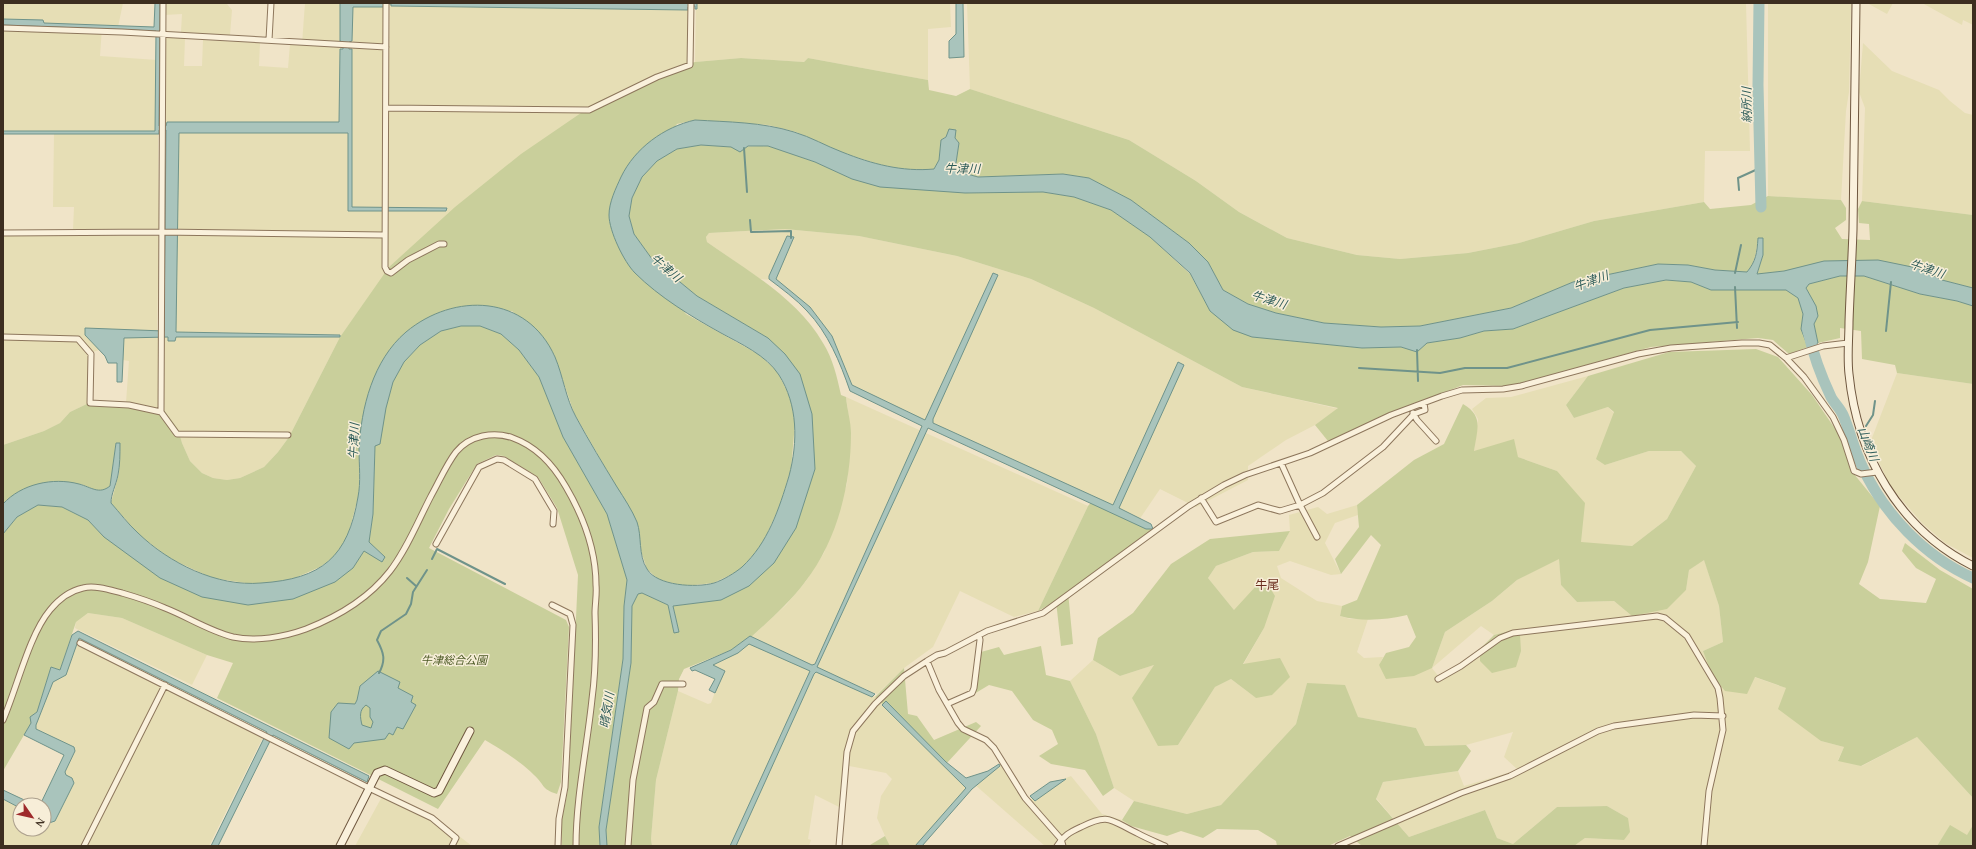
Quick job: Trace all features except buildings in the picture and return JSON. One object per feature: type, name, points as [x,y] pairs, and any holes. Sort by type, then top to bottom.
[{"type":"street","points":[[162,3],[161,412],[177,434],[288,435]]},
{"type":"street","points":[[269,40],[271,3]]},
{"type":"street","points":[[1856,3],[1852,232],[1848,343],[1849,373],[1853,404],[1861,436],[1874,473],[1906,515],[1924,533],[1941,547],[1973,566]]},
{"type":"street","points":[[386,4],[384,209],[385,267],[387,271],[391,272],[408,260],[439,244],[444,244]]},
{"type":"street","points":[[386,108],[589,110],[657,77],[690,65],[691,5]]},
{"type":"street","points":[[3,28],[162,34],[386,47]]},
{"type":"street","points":[[3,233],[179,232],[384,235]]},
{"type":"street","points":[[3,337],[78,339],[91,354],[90,403],[129,405],[161,412]]},
{"type":"street","points":[[839,846],[847,752],[853,731],[865,714],[904,676],[937,655],[945,653],[979,635],[1043,613],[1201,498],[1245,475],[1310,453],[1366,426],[1410,408],[1462,390],[1503,389],[1521,386],[1638,354],[1671,348],[1759,343],[1770,345],[1786,358],[1817,394],[1833,418],[1844,440],[1854,471],[1861,474],[1874,473]]},
{"type":"street","points":[[1786,358],[1823,346],[1848,343]]},
{"type":"street","points":[[1201,498],[1216,522],[1258,505],[1280,511],[1300,505],[1323,493],[1383,447],[1414,414],[1425,410],[1424,403]]},
{"type":"street","points":[[1410,408],[1436,441]]},
{"type":"street","points":[[3,720],[36,634],[48,612],[62,597],[73,591],[86,587],[107,589],[141,598],[233,637],[250,639],[271,638],[298,632],[327,621],[350,607],[370,592],[389,572],[401,554],[456,452],[468,441],[479,436],[493,434],[512,437],[530,446],[551,464],[559,475],[574,500],[586,531],[594,558],[596,584],[596,648],[593,697],[577,812],[576,846]]},
{"type":"street","points":[[436,544],[479,467],[497,459],[504,460],[536,479],[554,511],[553,524]]},
{"type":"street","points":[[1281,463],[1300,505],[1317,537]]},
{"type":"street","points":[[552,604],[570,614],[573,625],[565,787],[559,819],[558,846]]},
{"type":"street","points":[[1438,679],[1461,666],[1500,638],[1513,633],[1657,616],[1665,618],[1680,629],[1693,644],[1718,688],[1723,716],[1720,747],[1709,790],[1704,846]]},
{"type":"street","points":[[947,704],[972,693],[974,688],[980,640],[979,635]]},
{"type":"street","points":[[80,643],[432,818],[456,838],[452,846]]},
{"type":"street","points":[[927,661],[947,704],[963,729],[986,740],[994,748],[1025,798],[1061,839],[1063,846]]},
{"type":"street","points":[[628,846],[633,780],[647,708],[654,702],[662,684],[683,684]]},
{"type":"street","points":[[84,846],[165,685]]},
{"type":"street","points":[[1338,846],[1461,793],[1510,776],[1598,731],[1635,722],[1694,714],[1723,716]]},
{"type":"street","points":[[340,846],[377,773],[385,770],[434,793],[439,791],[470,731]]},
{"type":"street","points":[[1057,846],[1061,839],[1092,821],[1101,818],[1110,819],[1165,846]]},
{"type":"shaded area","points":[[3,3],[123,3],[118,27],[102,27],[100,56],[157,60],[159,229],[73,230],[74,207],[53,207],[54,133],[3,132]]},
{"type":"shaded area","points":[[165,3],[227,4],[232,10],[230,35],[181,32],[182,14],[164,15]]},
{"type":"shaded area","points":[[305,3],[342,3],[343,125],[165,125],[165,37],[185,38],[184,66],[202,66],[203,40],[260,43],[259,66],[288,68],[290,44],[302,44]]},
{"type":"shaded area","points":[[351,3],[384,3],[383,268],[386,273],[340,337],[289,437],[278,452],[264,467],[240,478],[227,480],[213,478],[202,473],[190,461],[178,429],[126,403],[129,361],[123,360],[124,338],[174,336],[176,131],[349,131]]},
{"type":"shaded area","points":[[390,3],[689,8],[688,65],[597,102],[412,247],[389,267],[386,263]]},
{"type":"shaded area","points":[[696,3],[950,3],[951,27],[928,29],[928,80],[808,58],[804,62],[741,58],[695,62]]},
{"type":"shaded area","points":[[967,3],[1746,3],[1750,151],[1705,151],[1704,202],[1594,221],[1519,243],[1468,253],[1400,259],[1357,255],[1287,238],[1239,212],[1196,181],[1129,140],[970,89]]},
{"type":"shaded area","points":[[1768,3],[1851,3],[1849,92],[1846,111],[1841,200],[1768,196]]},
{"type":"shaded area","points":[[1867,3],[1893,3],[1887,14]]},
{"type":"shaded area","points":[[1922,3],[1973,3],[1973,25],[1963,20],[1962,25]]},
{"type":"shaded area","points":[[1863,43],[1892,71],[1939,90],[1965,113],[1973,115],[1973,215],[1862,201],[1865,108],[1859,92]]},
{"type":"shaded area","points":[[785,229],[859,236],[957,256],[1031,279],[1094,308],[1242,387],[1339,409],[1315,425],[1286,440],[1248,466],[1248,480],[1196,507],[1160,489],[1139,520],[852,389],[830,337],[807,308],[773,280],[760,279],[707,242],[706,237],[709,233]]},
{"type":"shaded area","points":[[3,235],[159,236],[157,333],[87,331],[99,350],[93,352],[91,402],[70,412],[60,423],[44,431],[3,445]]},
{"type":"shaded area","points":[[1897,373],[1973,384],[1973,558],[1945,543],[1922,523],[1890,486],[1870,443]]},
{"type":"shaded area","points":[[1588,376],[1566,405],[1574,418],[1608,407],[1614,413],[1605,465],[1649,451],[1681,451],[1696,466],[1667,519],[1632,546],[1581,543],[1557,471],[1518,457],[1474,451],[1478,419],[1472,409],[1486,398],[1511,397]]},
{"type":"shaded area","points":[[846,397],[1088,506],[1038,611],[1014,617],[960,591],[933,647],[904,668],[877,694],[750,638],[786,605],[806,581],[824,553],[847,484],[851,433]]},
{"type":"shaded area","points":[[1357,505],[1358,515],[1335,523],[1325,543],[1341,574],[1331,575],[1290,561],[1277,566],[1281,578],[1317,601],[1342,606],[1340,616],[1350,619],[1368,619],[1357,652],[1364,658],[1383,657],[1379,666],[1432,668],[1445,632],[1492,601],[1517,580],[1559,558],[1561,585],[1577,602],[1614,601],[1632,616],[1686,590],[1689,570],[1704,559],[1719,606],[1723,642],[1703,651],[1754,677],[1786,688],[1821,741],[1844,747],[1838,760],[1862,766],[1917,737],[1973,798],[1973,825],[1967,836],[1950,826],[1937,846],[1574,846],[1585,838],[1624,840],[1628,818],[1607,806],[1557,807],[1513,844],[1497,838],[1485,810],[1409,837],[1376,798],[1383,782],[1458,771],[1464,786],[1518,770],[1504,757],[1513,732],[1466,745],[1425,746],[1416,728],[1358,717],[1307,683],[1296,724],[1221,805],[1187,814],[1134,801],[1114,788],[1096,734],[1070,681],[1093,660],[1120,676],[1154,665],[1178,745],[1215,687],[1231,679],[1256,698],[1243,665],[1264,628],[1234,610],[1208,578],[1216,566],[1253,552],[1279,551],[1290,531],[1289,515],[1318,507],[1327,514]],"holes":[[[1481,626],[1494,635],[1513,630],[1480,661],[1480,649],[1439,677],[1432,668]]]},
{"type":"shaded area","points":[[88,613],[122,618],[207,655],[192,685],[75,628],[76,622]]},
{"type":"shaded area","points":[[748,641],[875,697],[970,788],[919,846],[890,846],[877,818],[881,796],[892,779],[886,773],[844,765],[839,807],[815,795],[808,839],[811,840],[809,846],[652,846],[651,839],[656,780],[678,691],[708,704],[711,703],[722,673],[708,666]]},
{"type":"shaded area","points":[[77,644],[263,737],[209,846],[3,846],[3,799],[12,804],[12,837],[52,837],[52,822],[55,821],[74,783],[72,778],[66,775],[65,772],[75,751],[74,747],[36,729],[36,725],[53,682],[66,675]]},
{"type":"shaded area","points":[[1001,765],[1027,802],[1054,783],[1071,776],[1102,814],[1122,820],[1158,846],[1045,846],[974,784]]},
{"type":"shaded area","points":[[384,793],[433,816],[472,846],[355,846]]},
{"type":"green space","points":[[741,58],[804,62],[808,58],[928,80],[929,90],[956,96],[970,89],[1129,140],[1196,181],[1239,212],[1287,238],[1357,255],[1400,259],[1468,253],[1519,243],[1594,221],[1704,202],[1710,209],[1751,205],[1768,196],[1841,200],[1846,208],[1846,220],[1835,228],[1842,239],[1870,240],[1869,224],[1859,223],[1858,209],[1862,201],[1973,215],[1973,288],[1942,280],[1917,268],[1784,271],[1757,275],[1763,255],[1763,238],[1758,238],[1754,260],[1747,272],[1715,270],[1688,265],[1658,264],[1573,282],[1511,308],[1420,326],[1381,327],[1324,323],[1276,313],[1248,304],[1223,290],[1208,262],[1189,243],[1131,200],[1089,178],[1063,174],[978,177],[960,172],[956,163],[959,143],[955,138],[955,130],[941,140],[939,160],[934,169],[915,171],[881,165],[843,153],[796,132],[768,125],[695,120],[677,124],[609,215],[686,314],[758,354],[777,371],[791,399],[795,423],[791,469],[780,505],[762,545],[739,571],[713,583],[685,586],[659,580],[647,569],[641,551],[638,525],[574,413],[554,354],[512,311],[405,333],[359,446],[359,494],[347,539],[338,554],[320,567],[286,582],[252,584],[212,578],[171,559],[139,535],[111,503],[119,473],[120,443],[116,443],[110,486],[105,489],[100,491],[81,484],[68,485],[9,498],[3,504],[3,445],[44,431],[60,423],[70,412],[91,402],[126,403],[164,410],[178,429],[190,461],[202,473],[213,478],[227,480],[240,478],[264,467],[289,437],[340,337],[389,267],[455,207],[521,154],[597,102],[657,75],[695,62]]},
{"type":"green space","points":[[701,145],[731,147],[768,146],[815,162],[852,179],[965,193],[1043,192],[1074,197],[1111,210],[1150,237],[1190,274],[1210,311],[1252,337],[1362,348],[1401,347],[1417,352],[1427,343],[1460,338],[1484,331],[1513,329],[1624,288],[1666,280],[1691,282],[1711,290],[1786,290],[1798,298],[1803,314],[1801,329],[1808,347],[1789,354],[1773,340],[1758,338],[1651,347],[1510,386],[1463,385],[1382,417],[1386,418],[1332,446],[1315,425],[1338,408],[1242,387],[1094,308],[1031,279],[957,256],[859,236],[785,229],[709,233],[706,237],[707,242],[755,275],[786,299],[813,327],[823,343],[832,362],[841,395],[846,397],[850,424],[850,453],[845,492],[834,531],[826,549],[799,590],[750,638],[749,637],[731,650],[684,669],[679,679],[678,691],[656,780],[651,839],[652,846],[607,846],[606,830],[631,663],[632,606],[638,593],[642,593],[668,605],[674,632],[679,632],[673,606],[721,600],[774,563],[812,414],[768,338],[697,296],[652,259],[634,234],[629,216],[632,198],[642,177],[657,161],[677,149]]},
{"type":"green space","points":[[1840,276],[1864,276],[1920,294],[1957,301],[1973,306],[1973,384],[1897,373],[1895,365],[1862,359],[1861,331],[1840,328],[1840,338],[1818,343],[1814,324],[1818,316],[1806,287],[1809,284]]},
{"type":"green space","name":"牛津総合公園","points":[[461,326],[480,326],[501,334],[519,350],[539,377],[563,437],[607,514],[627,580],[624,606],[623,659],[599,827],[600,846],[562,846],[562,819],[568,790],[578,575],[557,508],[538,477],[504,456],[496,455],[477,464],[449,509],[429,548],[566,620],[569,627],[561,782],[557,794],[546,788],[517,760],[485,740],[438,809],[217,698],[233,663],[207,655],[122,618],[88,613],[76,622],[60,670],[51,667],[37,712],[31,717],[31,723],[3,771],[3,534],[17,517],[38,505],[62,507],[88,520],[104,537],[248,605],[353,568],[364,551],[373,555],[385,557],[369,542],[373,514],[375,446],[393,382],[404,362],[420,345],[441,331]]},
{"type":"green space","points":[[1756,349],[1778,357],[1812,395],[1838,433],[1854,474],[1880,506],[1868,562],[1859,584],[1880,599],[1926,603],[1936,579],[1916,568],[1902,551],[1905,543],[1940,570],[1973,589],[1973,798],[1917,737],[1861,766],[1838,761],[1844,747],[1821,741],[1778,709],[1786,688],[1755,677],[1747,694],[1725,691],[1712,675],[1703,651],[1723,642],[1719,606],[1704,560],[1689,570],[1686,590],[1667,609],[1632,616],[1614,601],[1577,602],[1561,585],[1559,559],[1517,580],[1492,601],[1445,632],[1432,668],[1414,676],[1386,679],[1379,665],[1386,653],[1409,647],[1416,637],[1407,615],[1374,620],[1340,616],[1342,606],[1357,600],[1381,545],[1371,535],[1341,574],[1335,559],[1359,527],[1357,505],[1414,460],[1444,444],[1463,404],[1474,413],[1478,424],[1474,451],[1514,439],[1518,457],[1557,471],[1585,503],[1581,542],[1632,546],[1667,519],[1696,466],[1681,451],[1649,451],[1605,465],[1596,459],[1614,412],[1608,407],[1574,418],[1566,405],[1588,376],[1669,352]]},
{"type":"green space","points":[[1094,499],[1139,520],[1153,529],[1068,592],[1073,644],[1061,646],[1056,601],[1038,611],[1088,506]]},
{"type":"green space","points":[[1290,531],[1279,551],[1253,552],[1216,566],[1208,578],[1234,610],[1256,586],[1270,588],[1275,596],[1264,628],[1243,664],[1280,658],[1290,677],[1272,695],[1256,698],[1231,679],[1215,687],[1178,745],[1158,746],[1132,698],[1154,665],[1120,676],[1093,660],[1098,638],[1133,613],[1171,564],[1210,539]]},
{"type":"green space","points":[[1513,630],[1520,635],[1521,651],[1516,667],[1492,673],[1480,661],[1480,649],[1494,635]]},
{"type":"green space","points":[[1041,646],[1046,675],[1070,681],[1096,734],[1114,788],[1103,796],[1085,770],[1051,764],[1039,756],[1058,744],[1052,730],[1033,720],[1012,691],[989,685],[974,694],[981,652],[999,647],[1004,655]]},
{"type":"green space","points":[[904,668],[908,714],[917,716],[934,740],[976,722],[981,726],[946,764],[875,697]]},
{"type":"green space","points":[[1307,683],[1345,685],[1358,717],[1416,728],[1425,746],[1466,745],[1471,751],[1458,771],[1383,782],[1376,799],[1409,837],[1485,810],[1497,838],[1513,844],[1557,807],[1607,806],[1628,818],[1630,832],[1624,840],[1585,838],[1574,846],[1362,846],[1350,836],[1328,846],[1277,846],[1276,841],[1258,830],[1217,829],[1203,838],[1181,831],[1167,836],[1131,826],[1122,820],[1134,801],[1187,814],[1221,805],[1296,724]]},
{"type":"green space","points":[[1950,825],[1967,835],[1973,825],[1973,846],[1937,846]]},
{"type":"green space","points":[[885,836],[890,846],[869,846],[870,845]]},
{"type":"water","points":[[155,3],[160,3],[159,126],[166,126],[167,122],[339,122],[340,49],[343,49],[343,42],[340,41],[340,3],[697,3],[697,9],[695,9],[695,6],[688,7],[688,10],[391,6],[391,4],[384,4],[384,7],[353,7],[352,41],[349,42],[349,49],[352,49],[352,207],[447,208],[446,211],[348,211],[348,133],[179,133],[176,332],[340,335],[340,337],[176,337],[175,341],[168,341],[168,337],[124,338],[122,382],[117,382],[117,363],[108,363],[105,356],[85,335],[85,328],[164,331],[166,130],[159,130],[159,134],[3,134],[3,131],[155,131],[156,31],[3,25],[3,19],[43,20],[44,23],[154,27]]},
{"type":"water","points":[[956,3],[963,3],[964,57],[949,58],[949,41],[956,34]]},
{"type":"water","name":"牛津川","points":[[695,120],[770,126],[800,134],[836,150],[865,160],[887,166],[922,170],[934,169],[939,160],[941,140],[946,137],[949,129],[956,130],[955,138],[959,143],[956,163],[960,172],[978,177],[1063,174],[1089,178],[1131,200],[1189,243],[1208,262],[1223,290],[1248,304],[1276,313],[1324,323],[1381,327],[1420,326],[1511,308],[1573,282],[1658,264],[1688,265],[1715,270],[1747,272],[1756,256],[1758,238],[1763,238],[1763,255],[1757,274],[1784,271],[1824,261],[1878,260],[1917,268],[1942,280],[1973,288],[1973,306],[1957,301],[1920,294],[1864,276],[1840,276],[1809,284],[1806,288],[1816,306],[1818,316],[1814,324],[1818,343],[1808,347],[1801,329],[1803,314],[1798,298],[1786,290],[1711,290],[1691,282],[1666,280],[1624,288],[1513,329],[1484,331],[1460,338],[1427,343],[1417,352],[1401,347],[1362,348],[1252,337],[1233,330],[1210,311],[1190,273],[1150,237],[1111,210],[1074,197],[1043,192],[965,193],[880,187],[852,179],[815,162],[768,146],[748,146],[740,152],[731,147],[701,145],[677,149],[657,161],[642,177],[632,198],[629,216],[634,234],[652,259],[697,296],[768,338],[785,354],[800,374],[812,414],[815,469],[796,528],[774,563],[749,586],[721,600],[673,606],[679,632],[674,633],[668,605],[642,593],[638,594],[632,606],[631,663],[606,830],[607,846],[600,846],[599,827],[623,659],[624,606],[627,580],[607,514],[563,437],[539,377],[519,350],[501,334],[480,326],[461,326],[441,331],[420,345],[404,362],[393,382],[386,408],[380,444],[375,446],[373,514],[369,542],[385,557],[382,562],[364,551],[353,568],[335,582],[293,599],[248,605],[202,597],[160,578],[104,537],[88,520],[62,507],[38,505],[17,517],[3,534],[3,504],[19,491],[38,484],[59,481],[79,484],[95,490],[106,489],[110,486],[116,443],[120,443],[119,471],[111,503],[134,530],[164,554],[195,571],[211,577],[244,583],[282,581],[316,570],[329,561],[339,550],[347,535],[353,518],[359,491],[360,433],[366,401],[377,371],[385,356],[406,332],[425,319],[446,310],[467,306],[488,306],[508,311],[527,321],[543,336],[555,357],[576,417],[628,504],[637,522],[642,558],[644,564],[652,575],[659,579],[678,584],[706,585],[721,580],[736,572],[751,558],[766,536],[777,513],[789,476],[795,437],[793,411],[790,399],[779,375],[774,368],[760,356],[676,306],[644,282],[635,273],[626,262],[618,246],[614,237],[609,215],[611,200],[621,177],[634,157],[642,148],[662,133],[683,123]]},
{"type":"water","points":[[787,236],[794,237],[776,279],[810,307],[832,336],[852,385],[925,420],[993,273],[998,275],[933,419],[933,423],[1113,505],[1178,362],[1184,365],[1119,508],[1151,524],[1153,529],[1146,529],[928,428],[817,667],[875,694],[872,697],[816,672],[814,674],[736,846],[730,846],[810,671],[749,644],[738,653],[713,665],[725,671],[715,693],[709,690],[715,679],[695,670],[692,671],[690,668],[731,650],[750,636],[812,665],[815,664],[922,426],[850,391],[833,348],[821,329],[803,307],[769,279]]},
{"type":"water","points":[[78,631],[369,776],[367,782],[273,735],[218,846],[211,846],[267,732],[79,638],[66,675],[53,682],[36,725],[36,729],[74,747],[75,751],[65,772],[66,775],[72,778],[74,783],[55,821],[52,822],[52,797],[44,797],[64,755],[24,735],[31,723],[30,717],[37,712],[51,667],[60,670],[72,635]]},
{"type":"water","points":[[378,671],[400,682],[398,688],[413,696],[411,702],[416,705],[403,729],[397,727],[393,735],[389,733],[385,739],[354,743],[349,749],[329,738],[331,712],[338,703],[355,704],[360,686]],"holes":[[[366,705],[370,708],[370,717],[373,722],[371,728],[362,725],[361,716],[361,711]]]},
{"type":"water","points":[[886,701],[946,762],[966,778],[988,771],[999,764],[1000,766],[972,789],[922,846],[915,846],[966,788],[882,705]]},
{"type":"water","points":[[1066,779],[1035,801],[1030,796],[1050,782]]},
{"type":"water","points":[[3,790],[18,797],[12,797],[12,804],[3,799]]},
{"type":"waterway","name":"納所川","points":[[1759,3],[1758,85],[1761,207]]},
{"type":"waterway","points":[[744,148],[747,192]]},
{"type":"waterway","points":[[1739,190],[1738,178],[1760,168]]},
{"type":"waterway","points":[[750,220],[751,232],[791,231],[791,238]]},
{"type":"waterway","points":[[1735,273],[1741,245]]},
{"type":"waterway","points":[[1886,331],[1891,282]]},
{"type":"waterway","points":[[1735,287],[1737,328]]},
{"type":"waterway","points":[[1359,368],[1440,373],[1465,368],[1507,368],[1650,330],[1738,322]]},
{"type":"waterway","name":"山崎川","points":[[1808,331],[1827,389],[1843,415],[1859,460],[1871,484],[1882,501],[1907,532],[1922,546],[1955,569],[1973,578]]},
{"type":"waterway","points":[[1417,350],[1418,381]]},
{"type":"waterway","points":[[1866,426],[1873,415],[1875,401]]},
{"type":"waterway","points":[[432,559],[437,549],[505,584]]},
{"type":"waterway","points":[[379,673],[383,664],[383,653],[377,640],[381,631],[406,614],[411,604],[413,592],[427,570]]},
{"type":"waterway","points":[[407,578],[416,586]]},
{"type":"district","name":"牛尾","points":[[1267,585]]},
{"type":"water label","name":"晴気川","points":[[607,710]]}]
